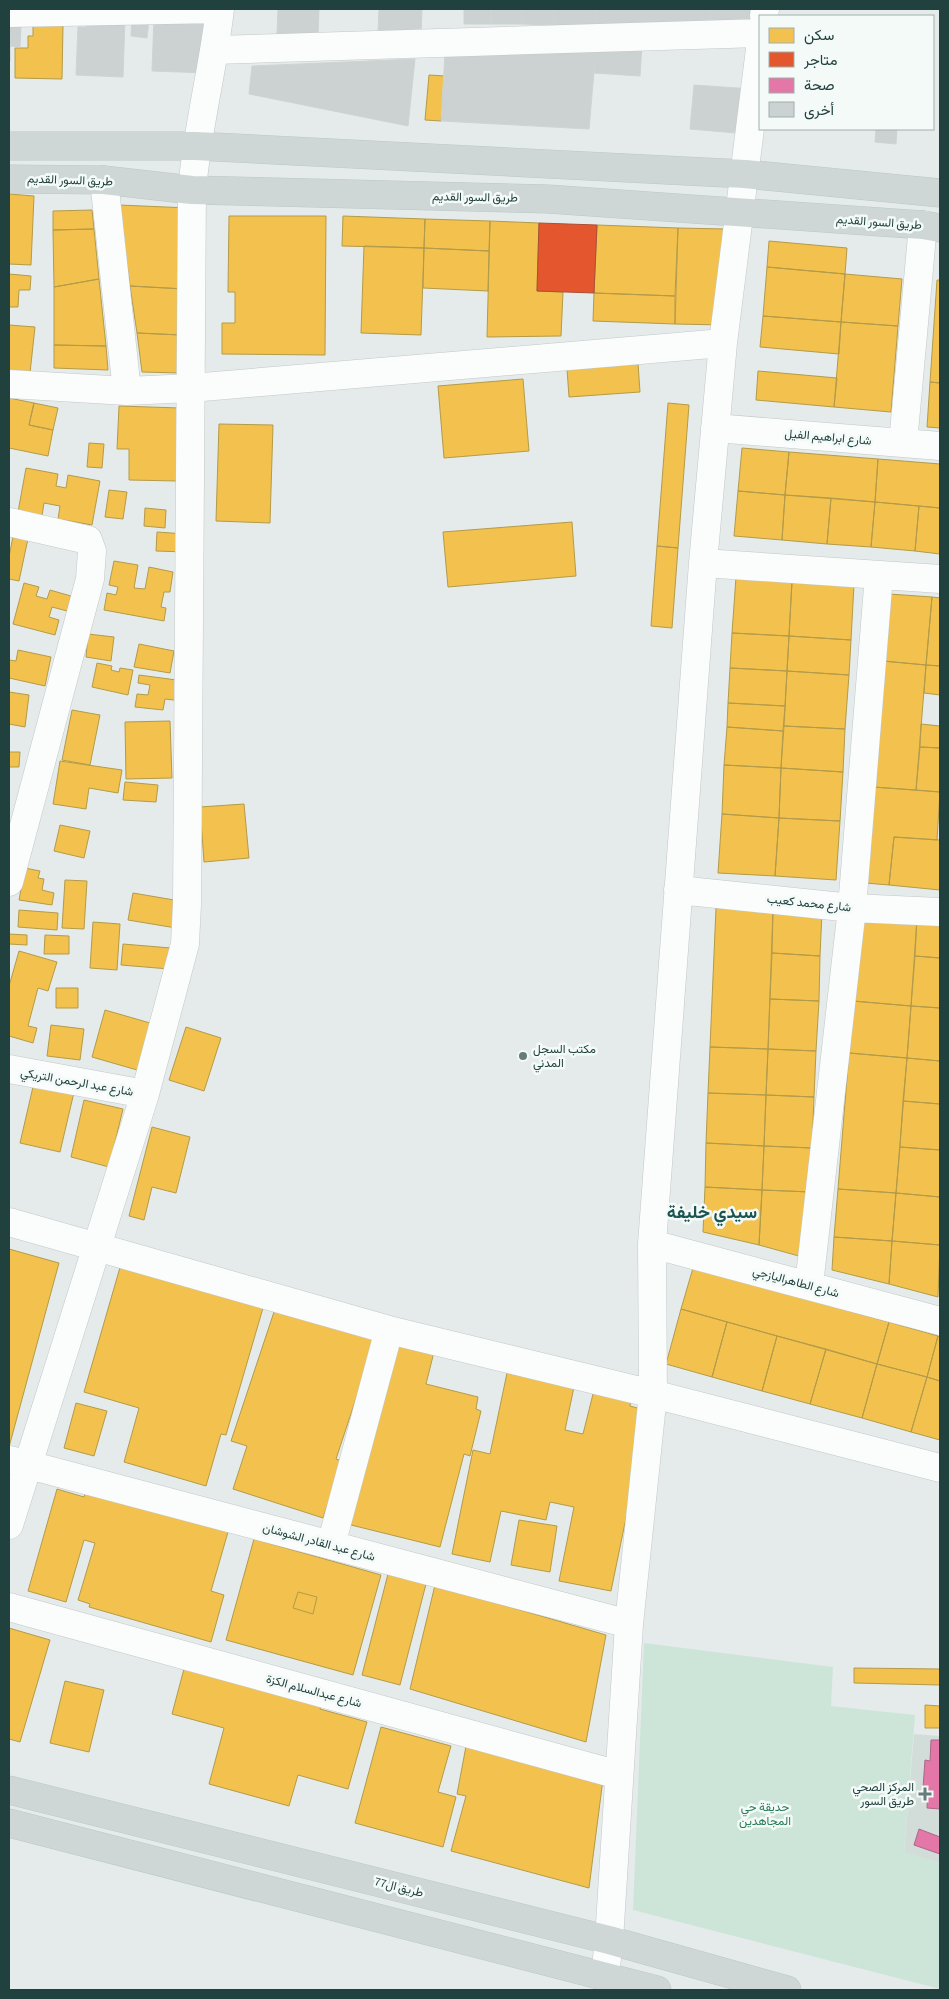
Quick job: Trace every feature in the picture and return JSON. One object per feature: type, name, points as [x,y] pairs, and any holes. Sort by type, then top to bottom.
[{"type":"main road","points":[[9,146],[196,146],[745,174],[940,193]]},
{"type":"main road","name":"طريق السور القديم","points":[[9,179],[104,180],[192,190],[548,199],[932,226]]},
{"type":"main road","name":"طريق ال77","points":[[9,1790],[609,1940],[787,1990]]},
{"type":"main road","points":[[9,1823],[657,1990]]},
{"type":"street","points":[[9,12],[220,9],[215,50],[196,146],[192,190],[187,904],[185,944],[145,1094],[96,1245],[18,1462],[9,1525]]},
{"type":"street","points":[[215,50],[426,45],[611,36],[759,33]]},
{"type":"street","points":[[605,1976],[609,1940],[628,1624],[653,1394],[652,1244],[703,563],[723,343],[759,58]]},
{"type":"street","points":[[104,180],[127,391]]},
{"type":"street","points":[[903,443],[932,226]]},
{"type":"street","points":[[9,384],[127,391],[191,388],[723,343]]},
{"type":"street","name":"شارع ابراهيم الفيل","points":[[715,428],[940,446]]},
{"type":"street","points":[[9,522],[88,540],[92,551],[90,579],[9,882]]},
{"type":"street","points":[[703,563],[940,579]]},
{"type":"street","points":[[808,1285],[852,908],[879,574]]},
{"type":"street","name":"شارع محمد كعيب","points":[[678,890],[852,908],[940,912]]},
{"type":"street","name":"شارع عبد الرحمن التريكي","points":[[9,1069],[145,1094]]},
{"type":"street","points":[[9,1222],[96,1245],[389,1330],[653,1394],[940,1468]]},
{"type":"street","name":"شارع الطاهراليازجي","points":[[652,1244],[940,1321]]},
{"type":"street","points":[[331,1545],[389,1330]]},
{"type":"street","name":"شارع عبد القادر الشوشان","points":[[18,1462],[628,1624]]},
{"type":"street","name":"شارع عبدالسلام الكزة","points":[[9,1606],[619,1775]]},
{"type":"shaded area","name":"المركز الصحي طريق السور","points":[[914,1734],[940,1736],[940,1863],[904,1853]]},
{"type":"green space","name":"حديقة حي المجاهدين","points":[[644,1643],[833,1667],[831,1706],[915,1715],[904,1852],[940,1863],[940,1989],[633,1910]]},
{"type":"building: سكن","points":[[33,24],[63,25],[62,79],[15,78],[15,48],[28,48],[28,36],[33,36]]},
{"type":"building: سكن","points":[[429,75],[445,76],[441,121],[425,120]]},
{"type":"building: سكن","points":[[9,194],[34,196],[31,265],[9,264]]},
{"type":"building: سكن","points":[[119,205],[189,208],[184,289],[130,286]]},
{"type":"building: سكن","points":[[92,210],[94,229],[53,230],[53,211]]},
{"type":"building: سكن","points":[[229,216],[326,216],[325,355],[222,354],[222,323],[235,323],[235,292],[228,292]]},
{"type":"building: سكن","points":[[343,216],[425,219],[424,248],[342,246]]},
{"type":"building: سكن","points":[[425,219],[490,221],[489,251],[424,248]]},
{"type":"building: سكن","points":[[490,221],[539,223],[537,291],[563,292],[561,336],[487,337]]},
{"type":"building: سكن","points":[[597,225],[678,228],[675,296],[594,293]]},
{"type":"building: سكن","points":[[678,228],[726,229],[723,325],[675,324]]},
{"type":"building: سكن","points":[[94,229],[99,279],[54,287],[53,230]]},
{"type":"building: سكن","points":[[769,241],[847,248],[845,274],[767,267]]},
{"type":"building: سكن","points":[[364,246],[424,248],[421,335],[361,333]]},
{"type":"building: سكن","points":[[424,248],[489,251],[488,291],[423,288]]},
{"type":"building: سكن","points":[[767,267],[845,274],[841,322],[763,316]]},
{"type":"building: سكن","points":[[9,274],[31,276],[30,290],[19,290],[18,307],[9,307]]},
{"type":"building: سكن","points":[[845,274],[902,279],[898,326],[841,322]]},
{"type":"building: سكن","points":[[99,279],[106,346],[54,345],[54,287]]},
{"type":"building: سكن","points":[[937,280],[940,280],[940,383],[930,382]]},
{"type":"building: سكن","points":[[130,286],[184,289],[181,335],[137,333]]},
{"type":"building: سكن","points":[[594,293],[675,296],[675,324],[593,321]]},
{"type":"building: سكن","points":[[763,316],[841,322],[839,354],[760,347]]},
{"type":"building: سكن","points":[[841,322],[898,326],[891,412],[834,407]]},
{"type":"building: سكن","points":[[9,325],[35,327],[30,373],[9,371]]},
{"type":"building: سكن","points":[[137,333],[181,335],[180,373],[142,372]]},
{"type":"building: سكن","points":[[54,345],[106,346],[108,370],[54,368]]},
{"type":"building: سكن","points":[[638,363],[640,392],[569,397],[567,369]]},
{"type":"building: سكن","points":[[758,371],[837,378],[834,407],[756,400]]},
{"type":"building: سكن","points":[[523,379],[529,451],[444,458],[438,386]]},
{"type":"building: سكن","points":[[930,382],[940,383],[940,428],[927,427]]},
{"type":"building: سكن","points":[[9,398],[34,403],[29,425],[53,430],[48,456],[9,448]]},
{"type":"building: سكن","points":[[34,403],[58,408],[53,430],[29,425]]},
{"type":"building: سكن","points":[[668,403],[689,405],[678,548],[657,546]]},
{"type":"building: سكن","points":[[119,406],[180,408],[178,481],[129,480],[129,449],[117,449]]},
{"type":"building: سكن","points":[[219,424],[273,425],[270,523],[216,521]]},
{"type":"building: سكن","points":[[89,443],[104,444],[102,468],[87,467]]},
{"type":"building: سكن","points":[[742,448],[789,452],[785,495],[738,491]]},
{"type":"building: سكن","points":[[789,452],[878,459],[875,502],[785,495]]},
{"type":"building: سكن","points":[[878,459],[940,464],[940,508],[875,502]]},
{"type":"building: سكن","points":[[26,468],[58,474],[56,486],[66,488],[68,475],[100,481],[92,525],[58,519],[60,506],[44,503],[42,516],[18,512]]},
{"type":"building: سكن","points":[[109,490],[127,492],[123,519],[105,517]]},
{"type":"building: سكن","points":[[738,491],[785,495],[782,540],[734,536]]},
{"type":"building: سكن","points":[[785,495],[831,498],[827,544],[782,540]]},
{"type":"building: سكن","points":[[831,498],[875,502],[871,547],[827,544]]},
{"type":"building: سكن","points":[[875,502],[919,506],[915,551],[871,547]]},
{"type":"building: سكن","points":[[919,506],[940,508],[940,554],[915,551]]},
{"type":"building: سكن","points":[[145,508],[166,510],[165,528],[144,526]]},
{"type":"building: سكن","points":[[572,522],[576,576],[448,587],[443,532]]},
{"type":"building: سكن","points":[[14,531],[29,534],[19,581],[9,579],[9,557]]},
{"type":"building: سكن","points":[[157,532],[186,534],[185,552],[156,551]]},
{"type":"building: سكن","points":[[657,546],[678,548],[672,628],[651,626]]},
{"type":"building: سكن","points":[[114,561],[138,565],[134,588],[145,589],[149,567],[173,572],[170,592],[164,592],[161,607],[166,608],[164,621],[104,610],[107,593],[116,595],[118,587],[109,585]]},
{"type":"building: سكن","points":[[736,577],[792,581],[789,636],[732,633]]},
{"type":"building: سكن","points":[[792,581],[854,584],[851,640],[789,636]]},
{"type":"building: سكن","points":[[24,583],[39,587],[36,596],[47,599],[50,590],[71,596],[67,611],[52,607],[49,617],[59,620],[55,635],[13,624]]},
{"type":"building: سكن","points":[[889,594],[932,597],[926,665],[883,661]]},
{"type":"building: سكن","points":[[932,597],[940,598],[940,666],[926,665]]},
{"type":"building: سكن","points":[[732,633],[789,636],[787,671],[730,668]]},
{"type":"building: سكن","points":[[88,634],[114,637],[111,661],[86,657]]},
{"type":"building: سكن","points":[[789,636],[851,640],[849,675],[787,671]]},
{"type":"building: سكن","points":[[139,644],[174,651],[170,673],[134,667]]},
{"type":"building: سكن","points":[[18,650],[51,657],[45,686],[9,678],[9,660],[16,661]]},
{"type":"building: سكن","points":[[883,661],[926,665],[916,790],[873,787]]},
{"type":"building: سكن","points":[[97,663],[112,666],[111,670],[119,672],[120,668],[133,670],[128,695],[92,687]]},
{"type":"building: سكن","points":[[926,665],[940,666],[940,695],[924,693]]},
{"type":"building: سكن","points":[[730,668],[787,671],[785,706],[728,703]]},
{"type":"building: سكن","points":[[787,671],[849,675],[845,729],[784,726]]},
{"type":"building: سكن","points":[[139,675],[184,681],[182,701],[165,699],[163,710],[135,707],[137,694],[148,695],[150,685],[138,683]]},
{"type":"building: سكن","points":[[9,692],[29,695],[25,727],[9,724]]},
{"type":"building: سكن","points":[[728,703],[785,706],[783,731],[727,727]]},
{"type":"building: سكن","points":[[72,710],[100,715],[90,765],[62,760]]},
{"type":"building: سكن","points":[[170,721],[172,778],[126,779],[125,722]]},
{"type":"building: سكن","points":[[921,724],[940,726],[940,748],[920,747]]},
{"type":"building: سكن","points":[[784,726],[845,729],[843,772],[781,768]]},
{"type":"building: سكن","points":[[727,727],[783,731],[781,768],[724,765]]},
{"type":"building: سكن","points":[[920,747],[940,748],[940,792],[916,790]]},
{"type":"building: سكن","points":[[9,752],[20,752],[19,767],[9,767]]},
{"type":"building: سكن","points":[[60,761],[122,770],[118,793],[89,788],[86,809],[53,804]]},
{"type":"building: سكن","points":[[724,765],[781,768],[779,818],[722,814]]},
{"type":"building: سكن","points":[[781,768],[843,772],[840,821],[779,818]]},
{"type":"building: سكن","points":[[125,782],[158,785],[156,802],[123,800]]},
{"type":"building: سكن","points":[[873,787],[940,792],[937,840],[894,837],[889,885],[865,883]]},
{"type":"building: سكن","points":[[244,804],[249,858],[204,862],[200,807]]},
{"type":"building: سكن","points":[[722,814],[779,818],[775,876],[718,873]]},
{"type":"building: سكن","points":[[779,818],[840,821],[836,880],[775,876]]},
{"type":"building: سكن","points":[[60,825],[90,831],[84,858],[54,851]]},
{"type":"building: سكن","points":[[894,837],[940,840],[940,890],[889,885]]},
{"type":"building: سكن","points":[[25,868],[40,871],[38,878],[44,879],[42,890],[54,893],[52,905],[19,900]]},
{"type":"building: سكن","points":[[65,880],[87,881],[84,929],[62,928]]},
{"type":"building: سكن","points":[[133,893],[186,902],[182,929],[128,920]]},
{"type":"building: سكن","points":[[716,908],[773,910],[768,1049],[710,1047]]},
{"type":"building: سكن","points":[[19,910],[58,913],[57,930],[18,927]]},
{"type":"building: سكن","points":[[773,910],[822,912],[820,956],[772,953]]},
{"type":"building: سكن","points":[[860,914],[917,918],[911,1006],[853,1001]]},
{"type":"building: سكن","points":[[917,918],[940,920],[940,958],[915,956]]},
{"type":"building: سكن","points":[[93,922],[120,924],[117,970],[90,968]]},
{"type":"building: سكن","points":[[9,934],[27,935],[27,945],[9,944]]},
{"type":"building: سكن","points":[[45,935],[69,936],[69,954],[44,954]]},
{"type":"building: سكن","points":[[123,944],[171,948],[169,969],[121,965]]},
{"type":"building: سكن","points":[[19,951],[57,962],[48,991],[38,988],[28,1026],[37,1028],[33,1043],[9,1036],[9,986]]},
{"type":"building: سكن","points":[[772,953],[820,956],[819,1001],[770,999]]},
{"type":"building: سكن","points":[[915,956],[940,958],[940,1008],[911,1006]]},
{"type":"building: سكن","points":[[56,988],[78,988],[78,1008],[56,1008]]},
{"type":"building: سكن","points":[[770,999],[819,1001],[816,1051],[768,1049]]},
{"type":"building: سكن","points":[[853,1001],[911,1006],[907,1058],[849,1053]]},
{"type":"building: سكن","points":[[911,1006],[940,1008],[940,1061],[907,1058]]},
{"type":"building: سكن","points":[[105,1010],[157,1025],[144,1072],[92,1057]]},
{"type":"building: سكن","points":[[51,1025],[84,1029],[80,1060],[47,1056]]},
{"type":"building: سكن","points":[[186,1027],[221,1038],[204,1091],[169,1080]]},
{"type":"building: سكن","points":[[710,1047],[768,1049],[766,1095],[708,1093]]},
{"type":"building: سكن","points":[[768,1049],[816,1051],[814,1097],[766,1095]]},
{"type":"building: سكن","points":[[849,1053],[907,1058],[896,1193],[838,1189]]},
{"type":"building: سكن","points":[[907,1058],[940,1061],[940,1104],[903,1101]]},
{"type":"building: سكن","points":[[35,1078],[75,1088],[60,1152],[20,1143]]},
{"type":"building: سكن","points":[[708,1093],[766,1095],[764,1146],[706,1143]]},
{"type":"building: سكن","points":[[766,1095],[814,1097],[812,1148],[764,1146]]},
{"type":"building: سكن","points":[[84,1100],[123,1109],[109,1167],[71,1157]]},
{"type":"building: سكن","points":[[903,1101],[940,1104],[940,1150],[900,1147]]},
{"type":"building: سكن","points":[[152,1127],[190,1137],[176,1193],[152,1187],[144,1220],[129,1216]]},
{"type":"building: سكن","points":[[706,1143],[764,1146],[762,1190],[705,1187]]},
{"type":"building: سكن","points":[[764,1146],[812,1148],[811,1192],[762,1190]]},
{"type":"building: سكن","points":[[900,1147],[940,1150],[940,1197],[896,1193]]},
{"type":"building: سكن","points":[[705,1187],[762,1190],[759,1245],[703,1232]]},
{"type":"building: سكن","points":[[838,1189],[896,1193],[892,1241],[834,1237]]},
{"type":"building: سكن","points":[[762,1190],[811,1192],[806,1258],[759,1245]]},
{"type":"building: سكن","points":[[896,1193],[940,1197],[940,1245],[892,1241]]},
{"type":"building: سكن","points":[[834,1237],[892,1241],[889,1284],[832,1270]]},
{"type":"building: سكن","points":[[892,1241],[940,1245],[938,1297],[889,1284]]},
{"type":"building: سكن","points":[[9,1249],[59,1263],[9,1447]]},
{"type":"building: سكن","points":[[123,1257],[263,1308],[226,1435],[221,1434],[206,1486],[124,1462],[139,1408],[84,1392]]},
{"type":"building: سكن","points":[[693,1268],[889,1322],[877,1364],[681,1309]]},
{"type":"building: سكن","points":[[276,1306],[376,1338],[336,1459],[342,1461],[323,1518],[233,1489],[247,1446],[231,1441]]},
{"type":"building: سكن","points":[[681,1309],[727,1322],[712,1377],[666,1364]]},
{"type":"building: سكن","points":[[727,1322],[777,1336],[762,1391],[712,1377]]},
{"type":"building: سكن","points":[[889,1322],[938,1336],[927,1377],[877,1364]]},
{"type":"building: سكن","points":[[777,1336],[826,1349],[810,1404],[762,1391]]},
{"type":"building: سكن","points":[[938,1336],[940,1337],[940,1381],[927,1377]]},
{"type":"building: سكن","points":[[394,1338],[435,1348],[426,1384],[478,1397],[476,1409],[481,1411],[470,1456],[464,1454],[440,1547],[347,1524]]},
{"type":"building: سكن","points":[[826,1349],[877,1364],[862,1418],[810,1404]]},
{"type":"building: سكن","points":[[877,1364],[927,1377],[911,1432],[862,1418]]},
{"type":"building: سكن","points":[[507,1373],[574,1387],[565,1430],[583,1434],[594,1390],[631,1397],[630,1406],[648,1411],[611,1591],[559,1581],[574,1507],[550,1502],[546,1520],[501,1511],[490,1562],[452,1554],[473,1450],[490,1454]]},
{"type":"building: سكن","points":[[927,1377],[940,1381],[940,1440],[911,1432]]},
{"type":"building: سكن","points":[[76,1403],[107,1411],[94,1456],[64,1448]]},
{"type":"building: سكن","points":[[57,1489],[84,1497],[86,1489],[228,1532],[211,1591],[224,1595],[211,1642],[89,1607],[90,1604],[78,1600],[95,1543],[84,1540],[66,1602],[28,1591]]},
{"type":"building: سكن","points":[[519,1520],[557,1526],[550,1572],[511,1565]]},
{"type":"building: سكن","points":[[254,1539],[381,1575],[353,1675],[226,1640]]},
{"type":"building: سكن","points":[[388,1574],[426,1584],[400,1685],[362,1675]]},
{"type":"building: سكن","points":[[435,1585],[606,1635],[586,1742],[410,1689]]},
{"type":"building: سكن","points":[[298,1592],[317,1597],[313,1614],[293,1608]]},
{"type":"building: سكن","points":[[9,1628],[50,1640],[20,1742],[9,1739]]},
{"type":"building: سكن","points":[[185,1665],[322,1702],[320,1709],[367,1722],[348,1789],[298,1775],[289,1806],[209,1784],[224,1728],[172,1714]]},
{"type":"building: سكن","points":[[854,1668],[940,1669],[940,1685],[854,1683]]},
{"type":"building: سكن","points":[[65,1681],[104,1690],[89,1752],[50,1743]]},
{"type":"building: سكن","points":[[925,1705],[940,1706],[940,1728],[925,1728]]},
{"type":"building: سكن","points":[[381,1727],[451,1746],[438,1792],[456,1797],[443,1847],[355,1823]]},
{"type":"building: سكن","points":[[467,1741],[603,1779],[589,1888],[451,1851],[466,1796],[457,1794]]},
{"type":"building: متاجر","points":[[539,223],[597,225],[594,293],[537,291]]},
{"type":"building: صحة","points":[[931,1740],[940,1740],[940,1809],[927,1808],[928,1788],[923,1788],[925,1760],[930,1761]]},
{"type":"building: صحة","points":[[919,1829],[940,1837],[940,1854],[914,1845]]},
{"type":"building: أخرى","points":[[278,9],[319,9],[318,36],[277,35]]},
{"type":"building: أخرى","points":[[379,9],[422,9],[421,34],[378,33]]},
{"type":"building: أخرى","points":[[464,9],[491,9],[491,24],[464,24]]},
{"type":"building: أخرى","points":[[491,9],[522,9],[522,24],[491,24]]},
{"type":"building: أخرى","points":[[522,9],[554,9],[554,25],[522,24]]},
{"type":"building: أخرى","points":[[554,9],[597,9],[597,25],[554,25]]},
{"type":"building: أخرى","points":[[597,9],[710,9],[710,25],[597,25]]},
{"type":"building: أخرى","points":[[710,9],[762,9],[761,15],[759,15],[759,25],[710,25]]},
{"type":"building: أخرى","points":[[87,17],[125,18],[123,77],[76,75],[78,27],[87,27]]},
{"type":"building: أخرى","points":[[154,17],[210,19],[208,73],[152,71]]},
{"type":"building: أخرى","points":[[132,18],[149,19],[147,38],[131,36]]},
{"type":"building: أخرى","points":[[9,26],[21,26],[20,47],[10,46],[10,61]]},
{"type":"building: أخرى","points":[[642,45],[640,76],[594,73],[596,48]]},
{"type":"building: أخرى","points":[[596,48],[589,129],[441,121],[445,54]]},
{"type":"building: أخرى","points":[[415,59],[408,126],[249,94],[252,66]]},
{"type":"building: أخرى","points":[[694,85],[752,89],[748,134],[690,129]]},
{"type":"building: أخرى","points":[[876,130],[897,130],[896,144],[875,142]]},
{"type":"place","name":"مكتب السجل المدني","points":[[523,1056]]},
{"type":"place","name":"المركز الصحي طريق السور","points":[[925,1794]]},
{"type":"district","name":"سيدي خليفة","points":[[712,1212]]}]
